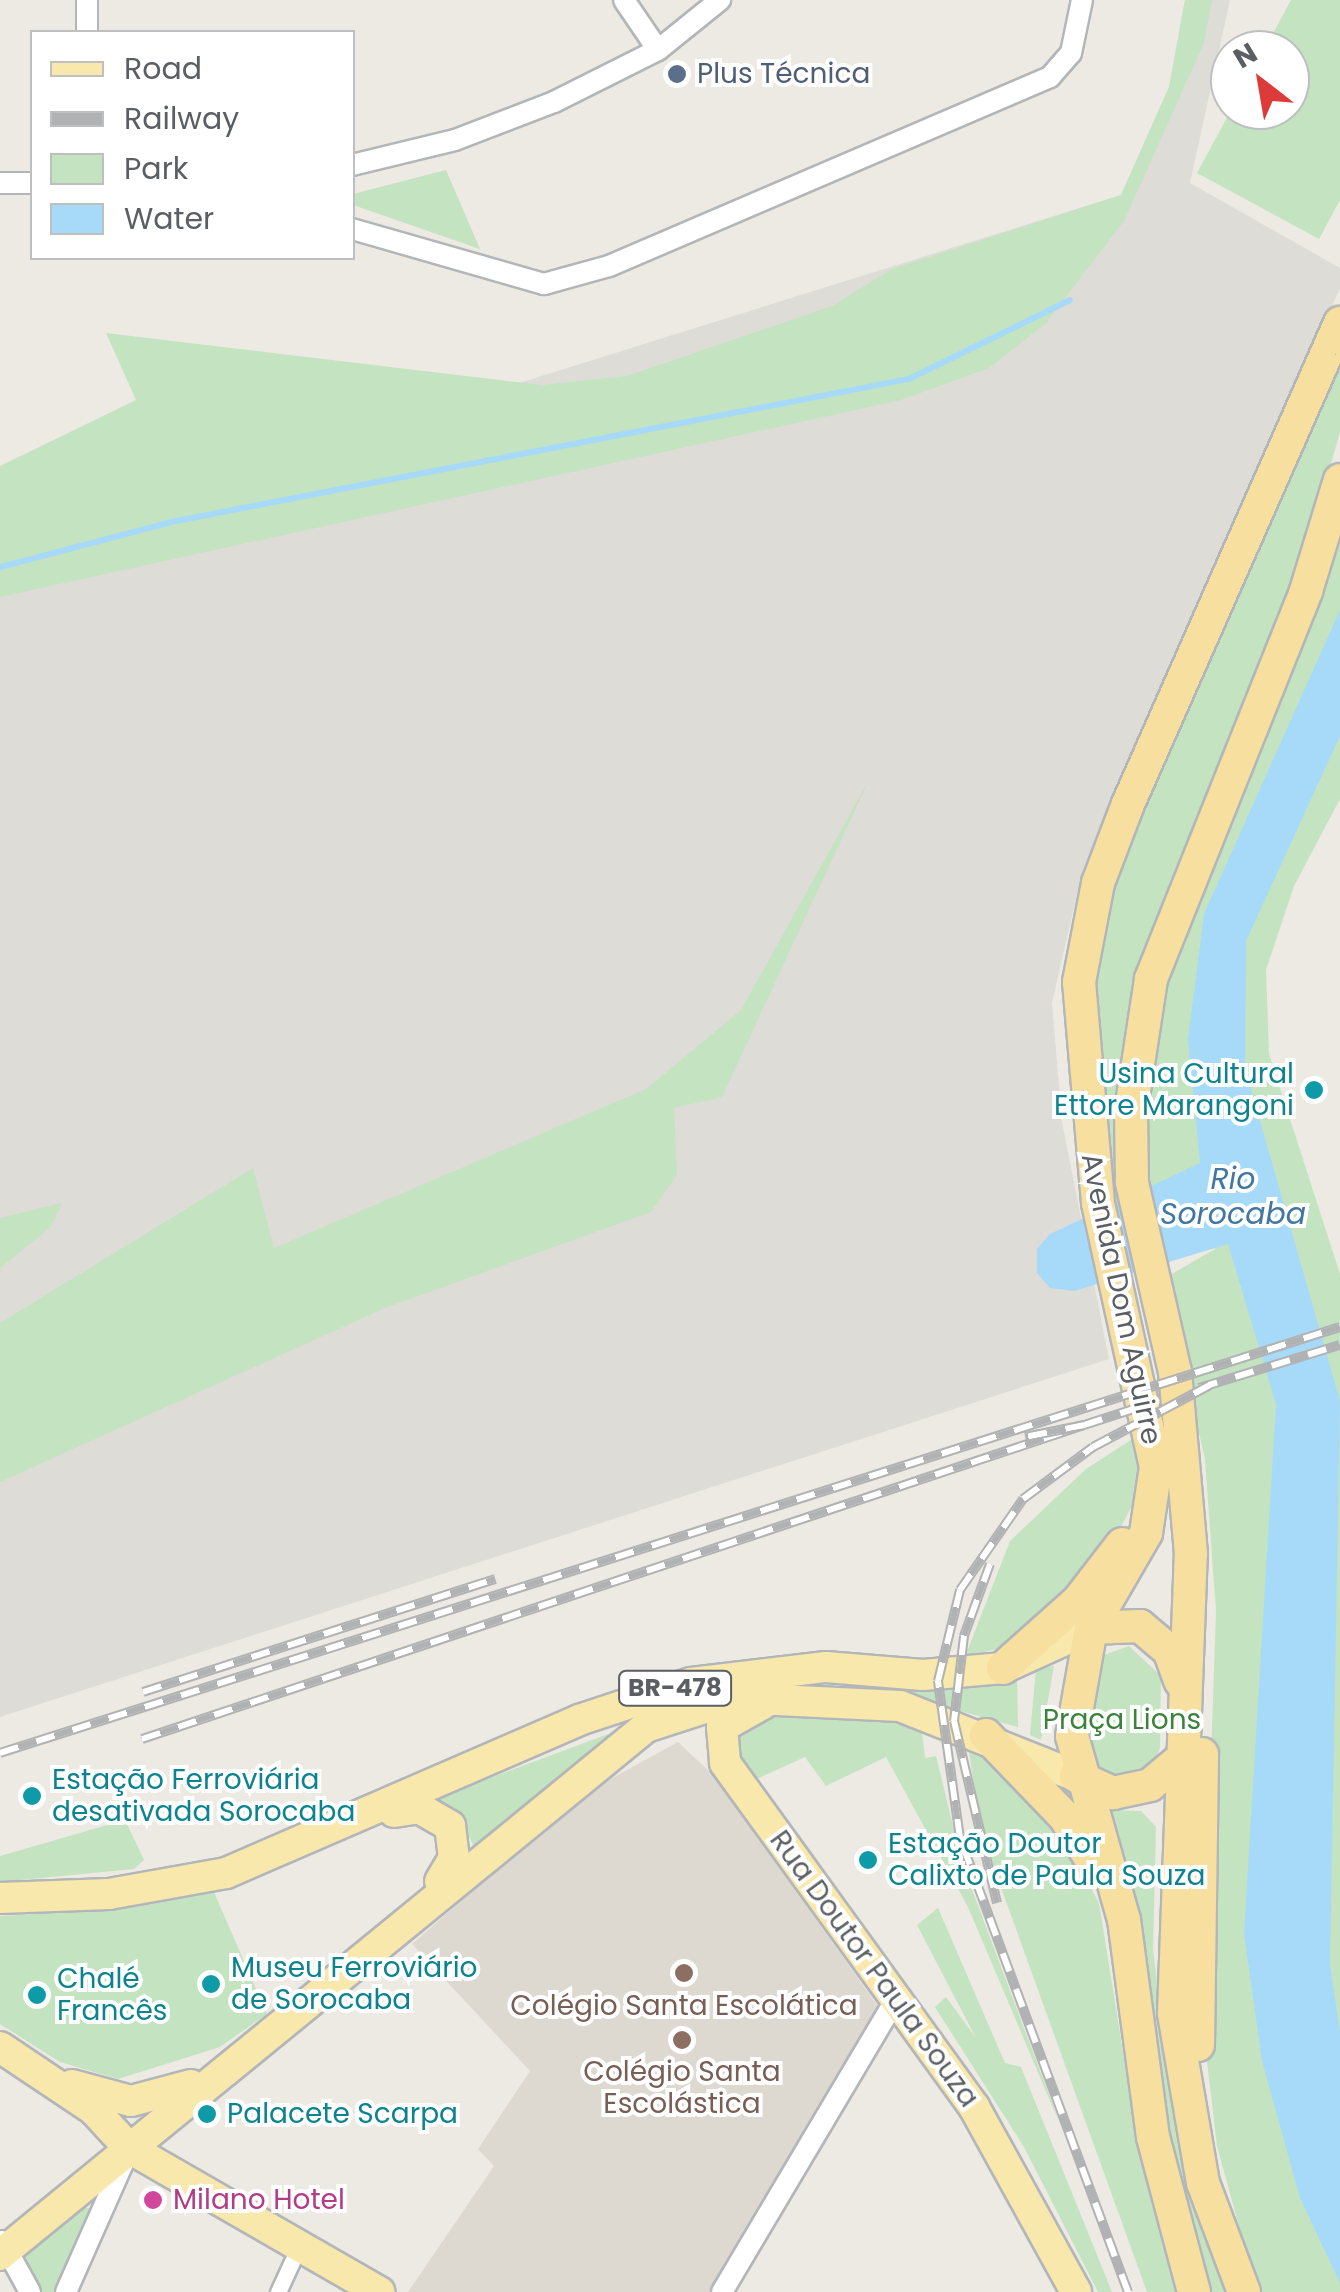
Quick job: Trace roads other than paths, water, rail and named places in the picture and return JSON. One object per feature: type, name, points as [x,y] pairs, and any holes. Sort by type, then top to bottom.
[{"type":"highway","name":"Avenida Dom Aguirre","points":[[1194,2292],[1153,2137],[1124,1920],[1076,1776],[1076,1687],[1090,1628],[1146,1533],[1156,1467],[1098,1203],[1079,982],[1098,883],[1340,323]]},
{"type":"highway","name":"Avenida Dom Aguirre","points":[[1240,2284],[1202,2184],[1174,2013],[1180,1760],[1191,1554],[1175,1372],[1132,1182],[1134,1076],[1151,980],[1306,591],[1340,480]]},
{"type":"highway","points":[[1175,1372],[1198,1457],[1208,1604],[1197,2038],[1240,2284]]},
{"type":"highway","points":[[1003,1668],[1066,1614],[1121,1546],[1156,1467]]},
{"type":"highway","name":"BR-478","points":[[1090,1628],[1140,1626],[1169,1650],[1183,1690]]},
{"type":"highway","name":"BR-478","points":[[986,1735],[1065,1817],[1124,1920]]},
{"type":"highway","points":[[1076,1776],[1113,1792],[1150,1786],[1180,1760]]},
{"type":"main road","name":"BR-478","points":[[4,1899],[226,1873],[371,1816],[580,1720],[691,1683],[780,1669],[923,1676],[1003,1668],[1090,1628]]},
{"type":"main road","name":"BR-478","points":[[45,2077],[131,2101],[216,2073],[622,1740],[708,1703],[806,1700],[900,1706],[986,1735]]},
{"type":"main road","name":"Rua Doutor Paula Souza","points":[[806,1700],[736,1714],[722,1728],[725,1763],[898,1996],[1016,2171],[1076,2292]]},
{"type":"main road","points":[[986,1735],[1076,1776]]},
{"type":"main road","points":[[371,1816],[420,1808],[450,1826],[454,1858],[429,1898]]},
{"type":"main road","name":"BR-478","points":[[0,2047],[45,2077],[129,2148]]},
{"type":"main road","points":[[4,2246],[129,2148],[216,2073]]},
{"type":"main road","points":[[129,2148],[300,2242],[379,2292]]},
{"type":"street","points":[[86,0],[87,30]]},
{"type":"street","points":[[624,0],[658,50]]},
{"type":"street","points":[[355,164],[454,140],[658,50],[720,0]]},
{"type":"street","points":[[355,230],[544,284],[609,266],[1050,77],[1070,52],[1082,0]]},
{"type":"street","points":[[0,183],[30,183]]},
{"type":"street","points":[[722,2292],[898,1996]]},
{"type":"street","points":[[66,2292],[129,2148]]},
{"type":"street","points":[[278,2292],[300,2242]]},
{"type":"street","points":[[4,2246],[30,2292]]},
{"type":"water","name":"Rio Sorocaba","points":[[1340,610],[1340,736],[1246,941],[1245,1068],[1340,1401],[1330,1964],[1340,2032],[1340,2283],[1300,2198],[1262,2061],[1244,1934],[1276,1404],[1228,1244],[1074,1291],[1050,1288],[1037,1273],[1037,1249],[1050,1234],[1200,1163],[1188,1039],[1204,914]]},
{"type":"waterway","points":[[0,567],[171,522],[909,379],[1070,300]]},
{"type":"railway","points":[[0,1753],[1340,1327]]},
{"type":"railway","points":[[1199,1388],[1340,1345]]},
{"type":"railway","points":[[1128,2292],[960,1838],[938,1681],[960,1590],[1023,1499],[1093,1447],[1210,1385]]},
{"type":"railway","points":[[1084,1425],[1146,1405]]},
{"type":"railway","points":[[142,1739],[1084,1425],[1025,1437]]},
{"type":"railway","points":[[990,1564],[964,1636],[954,1721],[997,1903]]},
{"type":"railway","points":[[143,1692],[495,1579]]},
{"type":"place","name":"Plus Técnica","points":[[677,74]]},
{"type":"place","name":"Usina Cultural Ettore Marangoni","points":[[1314,1090]]},
{"type":"place","name":"Estação Ferroviária desativada Sorocaba","points":[[32,1796]]},
{"type":"place","name":"Estação Doutor Calixto de Paula Souza","points":[[868,1860]]},
{"type":"place","name":"Colégio Santa Escolática","points":[[684,1973]]},
{"type":"place","name":"Museu Ferroviário de Sorocaba","points":[[211,1984]]},
{"type":"place","name":"Chalé Francês","points":[[37,1995]]},
{"type":"place","name":"Colégio Santa Escolástica","points":[[682,2040]]},
{"type":"place","name":"Palacete Scarpa","points":[[207,2114]]},
{"type":"place","name":"Milano Hotel","points":[[153,2200]]},
{"type":"park label","name":"Praça Lions","points":[[1122,1720]]}]
